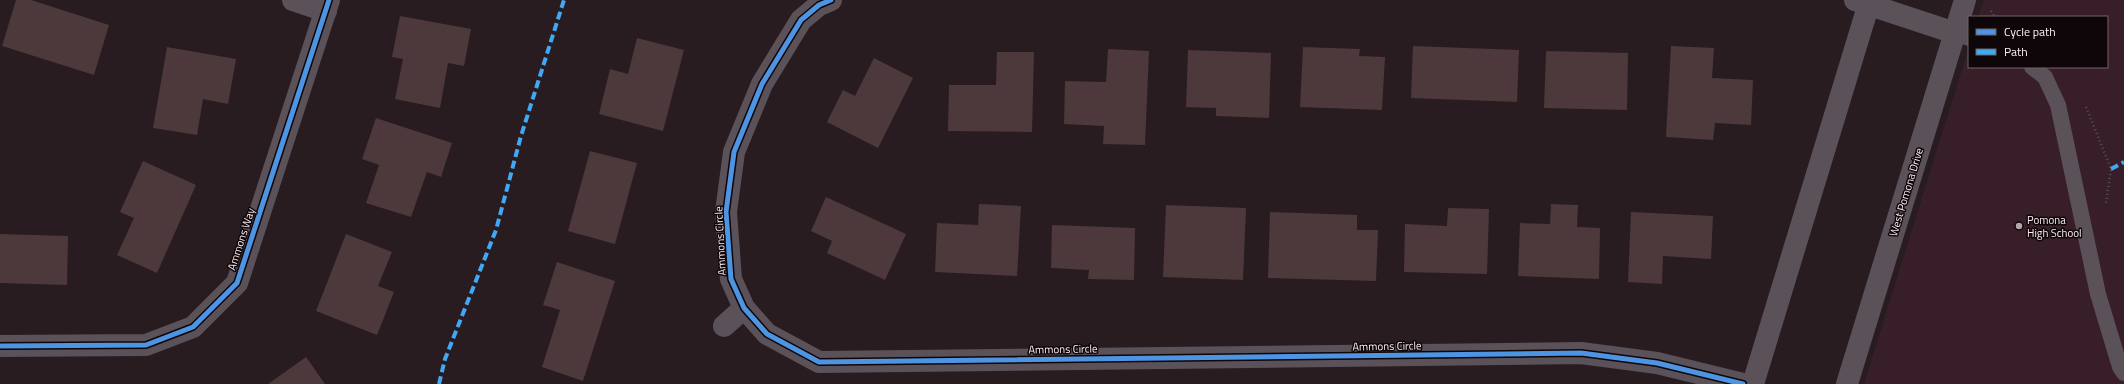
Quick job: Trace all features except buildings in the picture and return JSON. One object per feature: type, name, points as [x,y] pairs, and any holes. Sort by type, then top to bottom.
[{"type":"street","points":[[293,0],[328,5]]},
{"type":"street","name":"Ammons Circle","points":[[831,0],[819,5],[800,20],[762,84],[734,152],[726,212],[731,279],[744,308],[767,334],[819,362],[1581,354],[1657,363],[1743,384]]},
{"type":"street","name":"West Pomona Drive","points":[[1847,384],[1962,36],[1965,0]]},
{"type":"street","points":[[1753,384],[1864,1],[1962,36]]},
{"type":"street","name":"Ammons Way","points":[[0,346],[146,345],[193,327],[237,283],[328,5]]},
{"type":"street","points":[[724,326],[744,308]]},
{"type":"lane","points":[[2033,68],[2045,77],[2058,105],[2098,294],[2120,367],[2124,373]]},
{"type":"path","points":[[1990,11],[1994,16]]},
{"type":"shaded area","name":"Pomona High School","points":[[1984,0],[2124,0],[2124,384],[1864,384],[1968,50],[1968,68],[2108,68],[2108,16],[1978,16]]},
{"type":"marked path","points":[[439,384],[445,359],[496,230],[521,136],[564,0]]},
{"type":"marked path","points":[[2111,169],[2124,162]]},
{"type":"cycle path","points":[[0,346],[146,345],[193,327],[237,283],[329,0]]},
{"type":"cycle path","points":[[831,0],[819,5],[801,20],[762,84],[734,152],[726,212],[731,279],[744,308],[767,334],[819,362],[1581,353],[1657,363],[1743,384]]},
{"type":"place","name":"Pomona High School","points":[[2019,226]]}]
